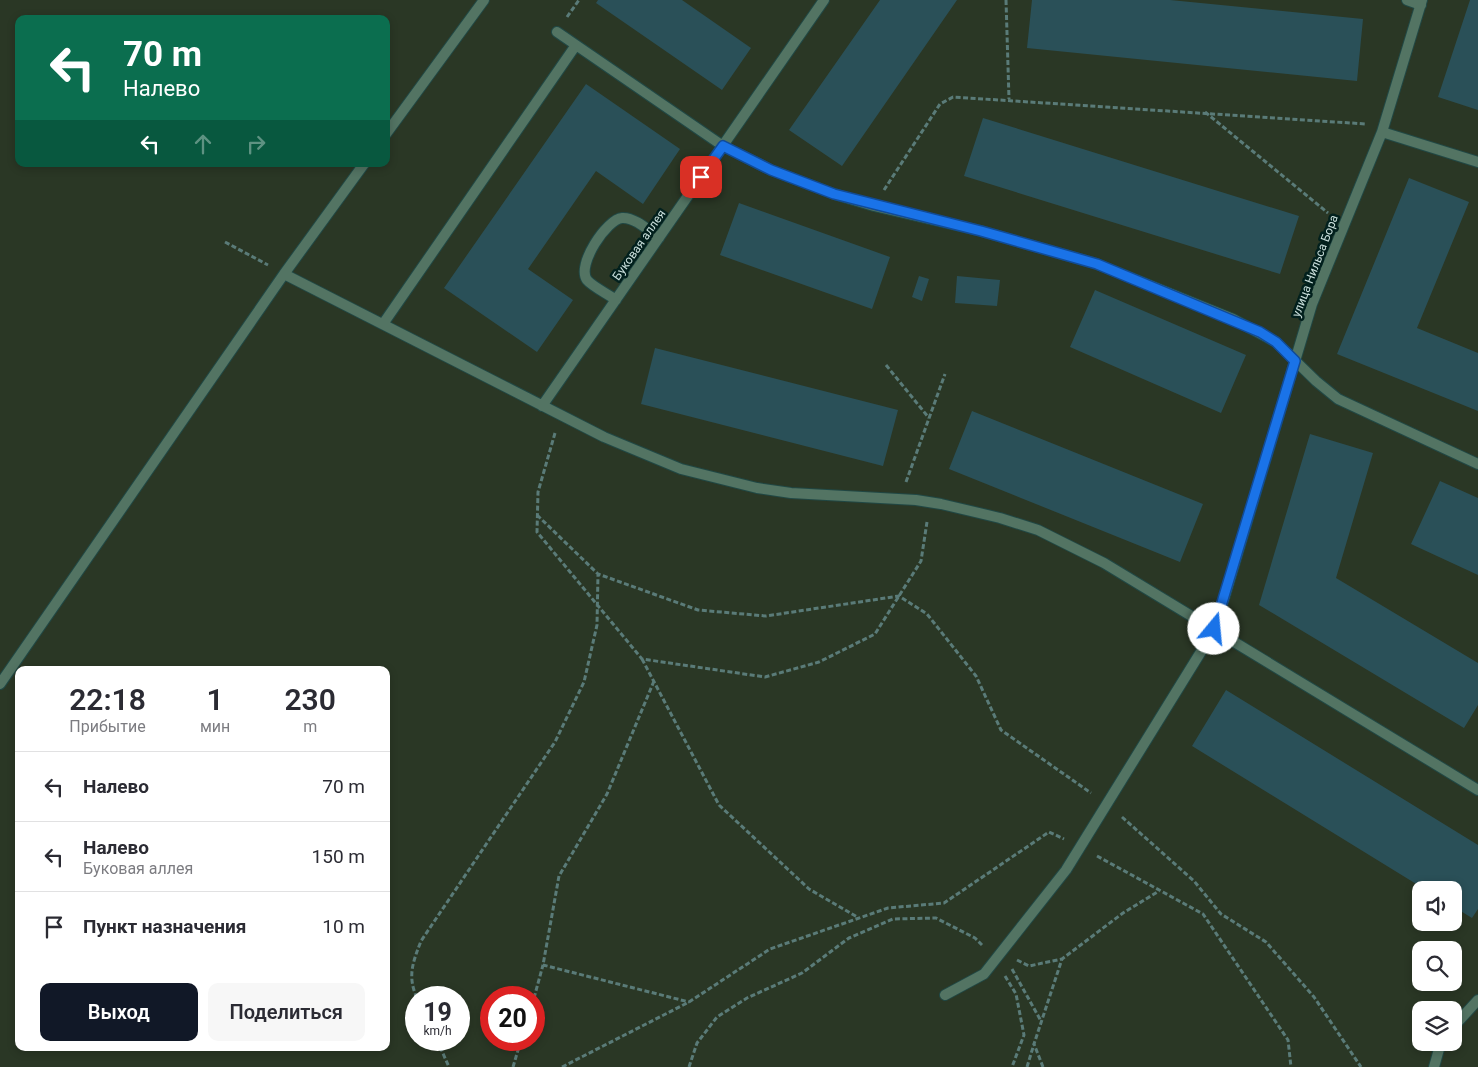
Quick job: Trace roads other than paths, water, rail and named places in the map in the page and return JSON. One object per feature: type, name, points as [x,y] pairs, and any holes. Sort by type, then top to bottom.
[{"type":"lane","points":[[390,129],[484,0]]},
{"type":"lane","name":"Буковая аллея","points":[[542,406],[824,0]]},
{"type":"lane","points":[[1407,0],[1422,2]]},
{"type":"lane","name":"улица Нильса Бора","points":[[945,995],[984,974],[1066,870],[1214,629],[1315,294],[1383,129],[1422,2]]},
{"type":"lane","points":[[557,32],[723,146],[802,182],[874,206],[981,231],[1097,264],[1260,332],[1276,342],[1338,400],[1478,464]]},
{"type":"lane","points":[[383,324],[576,45]]},
{"type":"lane","points":[[1383,129],[1478,162]]},
{"type":"lane","points":[[0,684],[284,274],[362,167]]},
{"type":"lane","points":[[616,300],[587,280],[585,271],[588,256],[610,223],[620,218],[630,218],[659,238]]},
{"type":"lane","points":[[284,274],[542,406],[639,453],[709,477],[791,493],[930,502],[1000,518],[1068,544],[1214,629],[1478,790]]},
{"type":"lane","points":[[1462,1017],[1478,1000]]},
{"type":"lane","points":[[1435,1064],[1439,1051]]}]
